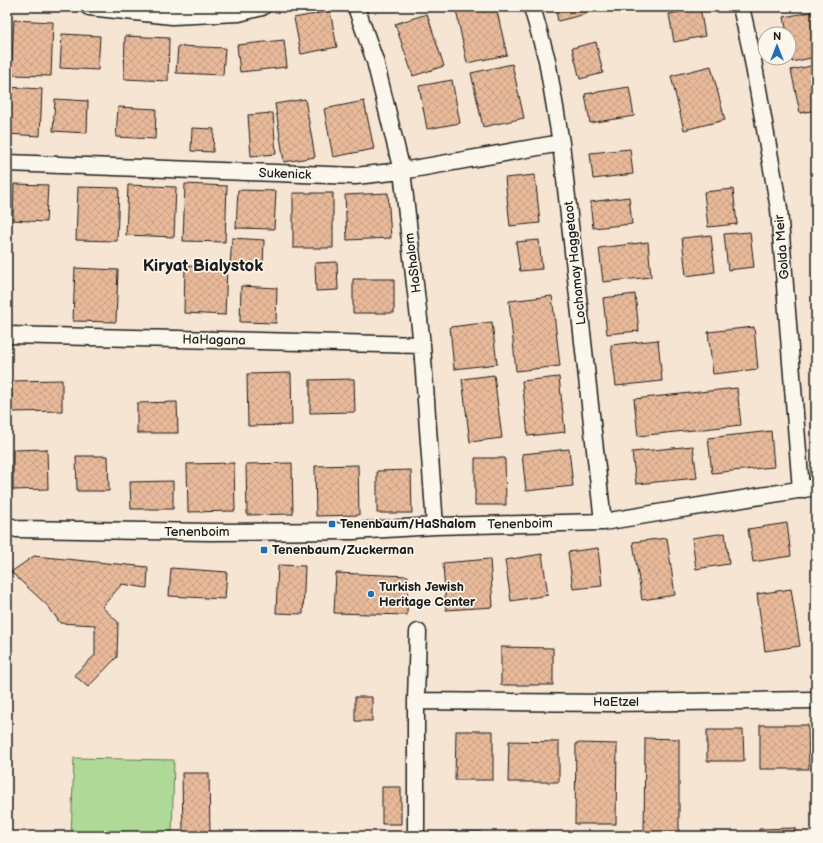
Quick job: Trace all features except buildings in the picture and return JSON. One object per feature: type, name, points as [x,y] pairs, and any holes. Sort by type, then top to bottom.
[{"type":"street","points":[[89,7],[172,16],[239,13],[262,7]]},
{"type":"street","name":"HaShalom","points":[[356,7],[374,61],[402,171],[422,346],[435,526]]},
{"type":"street","name":"Lochamay Haggetaot","points":[[532,7],[546,60],[561,143],[603,522]]},
{"type":"street","name":"Golda Meir","points":[[741,7],[752,55],[778,209],[809,488]]},
{"type":"street","name":"Sukenick","points":[[7,163],[355,176],[402,171],[561,143]]},
{"type":"street","name":"HaHagana","points":[[7,335],[422,346]]},
{"type":"street","name":"Tenenboim","points":[[7,525],[17,529],[209,532],[353,531],[435,526],[603,522],[809,488]]},
{"type":"street","points":[[416,836],[416,701],[418,632]]},
{"type":"street","name":"HaEtzel","points":[[416,701],[612,703],[816,700]]},
{"type":"green space","points":[[74,758],[174,760],[172,836],[71,836]]},
{"type":"place","name":"Tenenbaum/HaShalom","points":[[332,524]]},
{"type":"place","name":"Tenenbaum/Zuckerman","points":[[264,550]]},
{"type":"place","name":"Turkish Jewish Heritage Center","points":[[371,594]]},
{"type":"district","name":"Kiryat Bialystok","points":[[203,266]]}]
